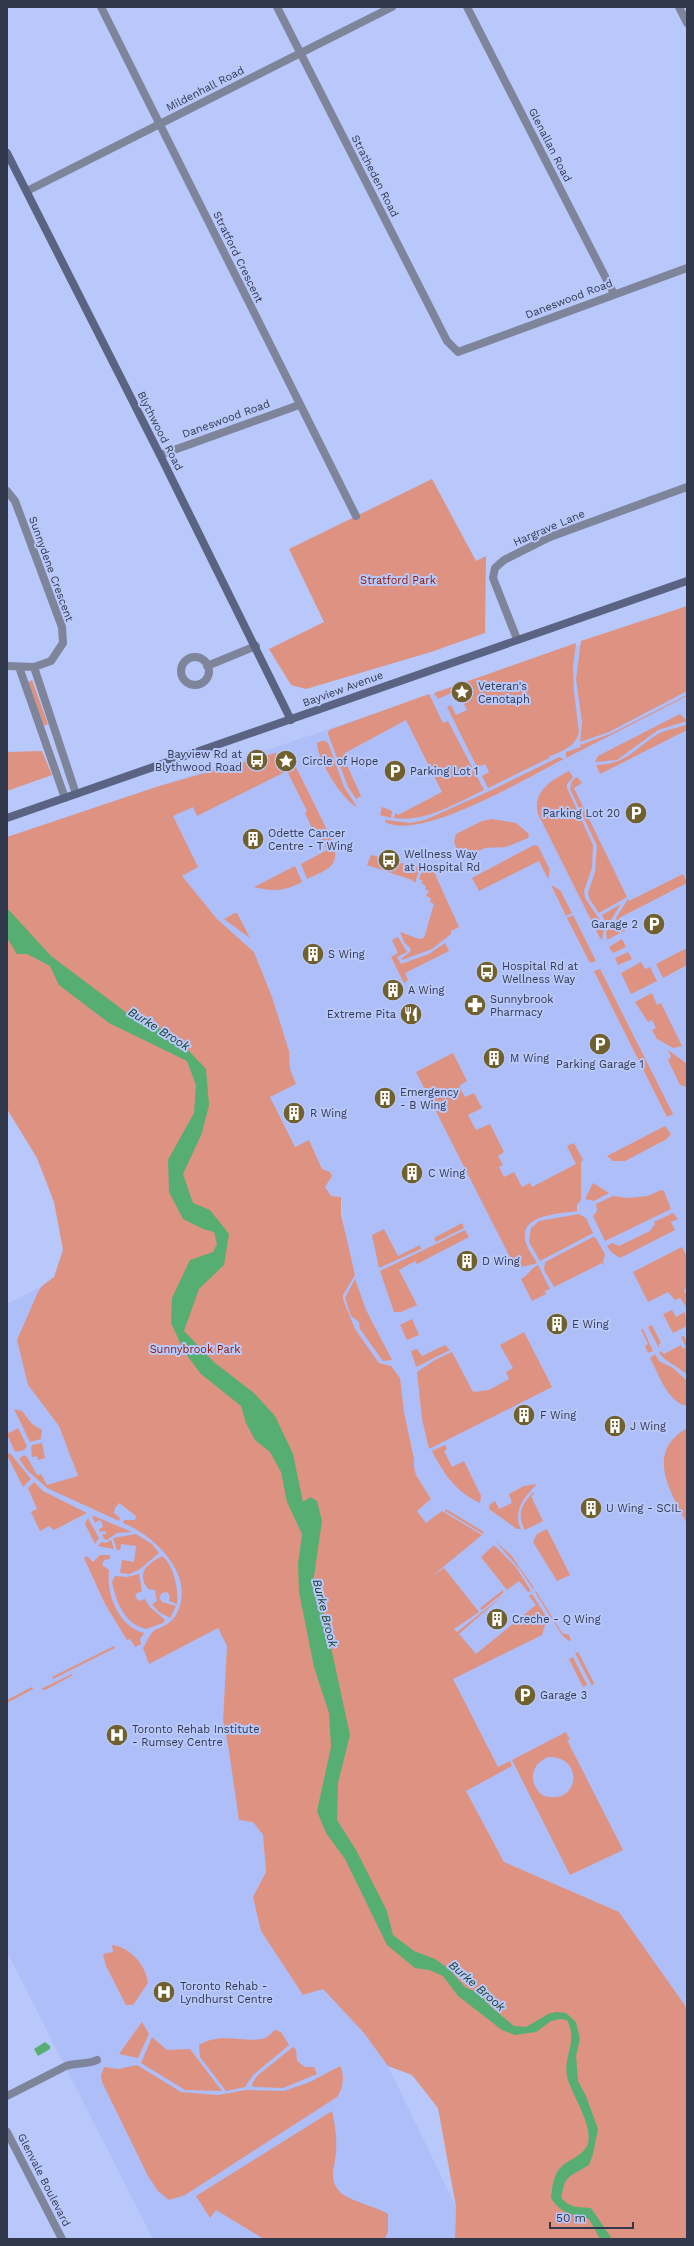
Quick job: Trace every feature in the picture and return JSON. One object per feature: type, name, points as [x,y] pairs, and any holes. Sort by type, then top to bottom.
[{"type":"main road","name":"Blythwood Road","points":[[7,153],[256,646],[291,720]]},
{"type":"main road","name":"Bayview Avenue","points":[[7,818],[687,581]]},
{"type":"street","name":"Stratford Crescent","points":[[100,7],[356,516]]},
{"type":"street","name":"Stratheden Road","points":[[277,7],[447,341],[458,352]]},
{"type":"street","name":"Mildenhall Road","points":[[27,191],[392,7]]},
{"type":"street","name":"Glenallan Road","points":[[467,7],[614,294]]},
{"type":"street","points":[[679,7],[687,23]]},
{"type":"street","name":"Daneswood Road","points":[[458,352],[687,268]]},
{"type":"street","name":"Daneswood Road","points":[[160,455],[299,404]]},
{"type":"street","name":"Hargrave Lane","points":[[517,639],[492,578],[499,564],[567,530],[687,486]]},
{"type":"street","name":"Sunnydene Crescent","points":[[7,491],[14,501],[62,627],[63,643],[51,661],[34,667],[7,666]]},
{"type":"street","points":[[208,666],[256,646]]},
{"type":"street","points":[[19,667],[65,798]]},
{"type":"street","points":[[34,667],[76,794]]},
{"type":"street","points":[[44,740],[56,735]]},
{"type":"street","points":[[7,2096],[71,2064],[84,2062],[89,2064],[97,2060]]},
{"type":"street","name":"Glenvale Boulevard","points":[[7,2132],[62,2239]]},
{"type":"shaded area","points":[[687,609],[687,2011],[619,1912],[504,1862],[458,1776],[421,1585],[482,1535],[442,1512],[426,1524],[416,1511],[431,1499],[416,1475],[404,1412],[400,1378],[390,1366],[379,1363],[355,1329],[343,1299],[343,1295],[350,1282],[341,1197],[331,1196],[325,1187],[332,1176],[330,1172],[322,1169],[309,1140],[295,1147],[270,1097],[296,1084],[290,1069],[289,1051],[272,997],[254,952],[217,919],[181,876],[198,867],[156,787]]},
{"type":"shaded area","points":[[42,1286],[38,1292],[28,1385],[59,1426],[79,1479],[103,1488],[186,1554],[227,1646],[223,1720],[229,1751],[253,1822],[263,1835],[266,1872],[253,1897],[261,1931],[303,1995],[323,1989],[364,2033],[388,2066],[456,2207],[455,2239],[153,2239],[7,1952],[7,1304]]},
{"type":"green space","name":"Stratford Park","points":[[432,479],[476,561],[486,556],[485,633],[431,652],[306,689],[291,685],[269,649],[324,622],[289,549]]},
{"type":"green space","points":[[687,606],[687,691],[609,732],[580,742],[582,722],[576,679],[581,641]]},
{"type":"green space","points":[[576,643],[573,667],[574,692],[579,732],[575,741],[565,749],[551,756],[550,755],[549,758],[488,788],[482,776],[489,772],[485,764],[477,767],[447,707],[451,705],[456,715],[467,710],[463,702],[470,699],[464,687],[438,699],[434,693]]},
{"type":"green space","points":[[32,680],[48,724],[44,726],[28,682]]},
{"type":"green space","points":[[429,694],[443,723],[448,721],[484,790],[429,815],[406,819],[394,818],[395,813],[398,815],[442,792],[406,720],[345,753],[345,761],[361,796],[356,799],[348,787],[328,734],[329,730]]},
{"type":"green space","points":[[687,695],[566,758],[566,752],[610,734]]},
{"type":"green space","points":[[680,714],[687,721],[658,730],[617,760],[595,762],[598,756]]},
{"type":"green space","points":[[687,724],[687,730],[600,774],[596,765],[615,762],[622,759],[666,730]]},
{"type":"green space","points":[[326,741],[329,745],[344,787],[357,807],[344,796],[331,778],[318,750],[317,743]]},
{"type":"green space","points":[[42,751],[52,775],[7,791],[7,752]]},
{"type":"green space","name":"Sunnybrook Park","points":[[275,753],[289,757],[294,763],[333,842],[335,857],[330,867],[307,879],[301,864],[327,850],[315,827],[312,828],[305,813],[307,811],[287,771],[197,816],[193,807],[173,816],[198,867],[182,876],[217,919],[254,952],[272,997],[289,1051],[290,1069],[296,1084],[270,1097],[295,1147],[309,1140],[322,1169],[330,1172],[332,1176],[325,1187],[331,1196],[341,1197],[341,1214],[355,1275],[343,1295],[343,1299],[355,1329],[379,1363],[391,1366],[400,1378],[404,1412],[416,1475],[431,1499],[417,1511],[426,1523],[442,1511],[482,1535],[431,1577],[444,1568],[479,1612],[454,1629],[457,1632],[506,1593],[459,1634],[476,1654],[536,1605],[529,1596],[532,1594],[549,1621],[546,1622],[542,1635],[453,1679],[498,1767],[510,1761],[512,1766],[466,1791],[504,1862],[619,1912],[684,2004],[687,2011],[687,2239],[455,2239],[456,2207],[438,2108],[412,2075],[388,2066],[364,2033],[323,1989],[303,1995],[261,1931],[253,1897],[266,1872],[263,1835],[253,1822],[239,1820],[223,1720],[227,1646],[218,1628],[149,1664],[143,1648],[153,1631],[168,1624],[177,1613],[181,1599],[181,1585],[177,1571],[159,1547],[148,1537],[123,1523],[124,1520],[135,1520],[136,1516],[119,1503],[115,1508],[114,1513],[120,1518],[119,1521],[47,1488],[27,1470],[19,1459],[24,1455],[27,1457],[37,1475],[41,1474],[47,1485],[78,1476],[59,1426],[28,1385],[17,1340],[38,1292],[42,1286],[54,1277],[63,1250],[54,1202],[37,1158],[7,1109],[7,837],[156,787]]},
{"type":"green space","points":[[559,757],[564,759],[501,792],[448,816],[423,823],[402,826],[385,822],[386,820],[410,823],[425,820],[494,789]]},
{"type":"green space","points":[[569,771],[573,777],[567,784],[567,788],[593,845],[592,868],[584,891],[585,898],[604,928],[602,940],[538,814],[538,799],[545,787],[556,778]]},
{"type":"green space","points":[[577,777],[582,783],[574,788],[627,897],[599,913],[590,900],[588,893],[595,872],[597,846],[570,789],[572,781]]},
{"type":"green space","points":[[382,807],[392,811],[391,818],[380,815]]},
{"type":"green space","points":[[492,819],[516,823],[529,834],[528,838],[506,847],[485,848],[461,859],[454,842],[456,834],[482,821]]},
{"type":"green space","points":[[534,845],[538,846],[550,870],[548,879],[539,861],[479,891],[472,878]]},
{"type":"green space","points":[[371,855],[377,856],[383,864],[391,861],[395,866],[401,863],[405,864],[408,868],[415,865],[419,870],[415,883],[412,880],[367,865]]},
{"type":"green space","points":[[295,866],[302,882],[279,890],[267,890],[254,887]]},
{"type":"green space","points":[[424,866],[434,872],[459,927],[451,931],[451,934],[432,949],[402,960],[401,959],[410,952],[411,949],[404,942],[400,932],[419,939],[424,938],[434,904],[430,902],[431,898],[426,896],[429,891],[425,889],[426,886],[421,883],[423,881],[419,879]]},
{"type":"green space","points":[[683,874],[687,883],[619,918],[625,931],[622,932],[616,918],[628,899],[629,901]]},
{"type":"green space","points":[[551,885],[560,890],[572,913],[566,916]]},
{"type":"green space","points":[[621,904],[607,926],[602,915]]},
{"type":"green space","points":[[237,913],[250,938],[224,919]]},
{"type":"green space","points":[[573,915],[596,961],[590,963],[567,918]]},
{"type":"green space","points":[[615,920],[620,933],[607,940],[606,932]]},
{"type":"green space","points":[[398,937],[407,952],[397,957],[401,964],[429,954],[445,943],[449,951],[405,973],[408,980],[404,983],[391,957],[398,953],[392,940]]},
{"type":"green space","points":[[622,939],[626,947],[613,953],[609,947]]},
{"type":"green space","points":[[687,948],[687,965],[663,978],[656,964]]},
{"type":"green space","points":[[628,952],[632,959],[618,965],[615,958]]},
{"type":"green space","points":[[641,962],[645,969],[650,967],[657,981],[631,994],[621,973]]},
{"type":"green space","points":[[600,969],[673,1114],[667,1117],[594,971]]},
{"type":"green space","points":[[652,993],[657,1005],[661,1003],[682,1046],[673,1048],[657,1039],[652,1030],[656,1028],[652,1020],[648,1022],[635,1002]]},
{"type":"green space","points":[[668,1050],[687,1064],[687,1087],[680,1085],[668,1060],[671,1057]]},
{"type":"green space","points":[[453,1053],[467,1081],[459,1086],[465,1097],[474,1093],[482,1108],[468,1115],[476,1130],[490,1124],[504,1152],[498,1156],[503,1165],[499,1167],[504,1177],[514,1172],[522,1187],[530,1183],[532,1187],[576,1164],[567,1146],[574,1143],[583,1160],[581,1162],[581,1200],[577,1205],[577,1211],[541,1217],[533,1221],[528,1226],[525,1233],[526,1243],[537,1263],[516,1269],[416,1072]]},
{"type":"green space","points":[[665,1126],[671,1134],[667,1139],[625,1161],[613,1161],[607,1156]]},
{"type":"green space","points":[[593,1183],[609,1193],[594,1201],[585,1199]]},
{"type":"green space","points":[[661,1190],[664,1191],[671,1209],[605,1241],[593,1216],[597,1211],[596,1204],[613,1196],[628,1198],[648,1196]]},
{"type":"green space","points":[[673,1213],[678,1219],[671,1222],[675,1230],[620,1258],[611,1252],[607,1246],[612,1243],[619,1246],[650,1231],[655,1224],[654,1222]]},
{"type":"green space","points":[[579,1214],[586,1218],[593,1233],[540,1261],[529,1242],[531,1228],[539,1221]]},
{"type":"green space","points":[[462,1223],[464,1228],[436,1242],[434,1238]]},
{"type":"green space","points":[[384,1229],[398,1256],[420,1245],[421,1249],[379,1268],[372,1235]]},
{"type":"green space","points":[[465,1230],[469,1237],[417,1264],[415,1261],[399,1270],[417,1305],[401,1312],[394,1312],[380,1271]]},
{"type":"green space","points":[[595,1237],[605,1254],[603,1262],[605,1266],[602,1263],[554,1287],[544,1270],[545,1262]]},
{"type":"green space","points":[[682,1247],[687,1257],[687,1288],[684,1290],[687,1296],[687,1308],[680,1298],[675,1300],[668,1292],[648,1302],[633,1272]]},
{"type":"green space","points":[[538,1265],[550,1289],[545,1291],[546,1294],[532,1301],[521,1279]]},
{"type":"green space","points":[[355,1279],[366,1310],[392,1360],[383,1361],[360,1329],[359,1322],[351,1316],[345,1298]]},
{"type":"green space","points":[[672,1310],[676,1317],[685,1312],[687,1326],[673,1333],[663,1314]]},
{"type":"green space","points":[[412,1319],[419,1335],[407,1340],[400,1325]]},
{"type":"green space","points":[[652,1325],[661,1343],[659,1344],[659,1348],[648,1327]]},
{"type":"green space","points":[[643,1329],[653,1351],[648,1353],[645,1346],[648,1344],[641,1330]]},
{"type":"green space","points":[[524,1332],[552,1387],[429,1449],[422,1419],[417,1372],[435,1360],[452,1352],[473,1392],[489,1390],[509,1379],[506,1372],[513,1368],[500,1345]]},
{"type":"green space","points":[[684,1336],[687,1342],[687,1372],[685,1373],[667,1361],[659,1352],[661,1351],[664,1354],[681,1345],[683,1349],[686,1347],[681,1337]]},
{"type":"green space","points":[[445,1345],[450,1350],[416,1367],[411,1351],[417,1349],[422,1356]]},
{"type":"green space","points":[[655,1354],[659,1361],[673,1368],[687,1381],[687,1406],[674,1399],[664,1386],[650,1358]]},
{"type":"green space","points":[[14,1409],[22,1411],[32,1424],[42,1430],[41,1439],[30,1442]]},
{"type":"green space","points":[[18,1428],[27,1446],[24,1450],[15,1452],[7,1434]]},
{"type":"green space","points":[[687,1428],[687,1524],[669,1486],[665,1473],[664,1461],[667,1449],[674,1438]]},
{"type":"green space","points":[[42,1443],[45,1458],[38,1460],[37,1456],[32,1457],[31,1448],[32,1445]]},
{"type":"green space","points":[[445,1445],[447,1449],[444,1451],[452,1467],[464,1461],[481,1496],[480,1503],[457,1488],[441,1467],[432,1451]]},
{"type":"green space","points":[[10,1453],[31,1479],[23,1487],[7,1455]]},
{"type":"green space","points":[[34,1482],[43,1491],[87,1513],[54,1530],[49,1526],[40,1531],[31,1512],[37,1509],[28,1488]]},
{"type":"green space","points":[[537,1484],[521,1504],[518,1516],[521,1529],[517,1529],[489,1509],[490,1504],[495,1501],[499,1509],[512,1503],[509,1494],[524,1486]]},
{"type":"green space","points":[[533,1492],[534,1494],[531,1496],[543,1521],[525,1530],[522,1524],[521,1514],[523,1505]]},
{"type":"green space","points":[[446,1509],[484,1532],[483,1534],[445,1511]]},
{"type":"green space","points":[[92,1516],[132,1532],[117,1533],[107,1540],[104,1539],[102,1534],[106,1534],[106,1531],[100,1532],[99,1529],[103,1527],[102,1522],[99,1520],[95,1523]]},
{"type":"green space","points":[[88,1518],[99,1538],[95,1544],[85,1524]]},
{"type":"green space","points":[[547,1529],[570,1575],[557,1581],[533,1542],[537,1534]]},
{"type":"green space","points":[[136,1534],[152,1544],[159,1553],[140,1569],[130,1574],[120,1573],[122,1560],[134,1562],[136,1546],[121,1544],[120,1550],[117,1550],[113,1538]]},
{"type":"green space","points":[[111,1540],[114,1549],[98,1546],[101,1542],[106,1543]]},
{"type":"green space","points":[[495,1541],[511,1555],[534,1588],[533,1589],[519,1568]]},
{"type":"green space","points":[[493,1546],[495,1546],[516,1567],[531,1591],[528,1592],[519,1581],[507,1590],[481,1557]]},
{"type":"green space","points":[[100,1555],[110,1555],[110,1559],[104,1560],[102,1565],[109,1570],[110,1589],[116,1608],[127,1624],[144,1633],[140,1639],[141,1644],[135,1647],[130,1639],[127,1640],[105,1604],[84,1558],[87,1556],[93,1562]]},
{"type":"green space","points":[[162,1556],[173,1571],[177,1592],[177,1604],[169,1601],[170,1596],[167,1592],[162,1593],[159,1597],[162,1602],[176,1606],[170,1618],[159,1612],[152,1604],[157,1601],[155,1590],[148,1589],[143,1578],[143,1574],[148,1566]]},
{"type":"green space","points":[[139,1574],[142,1591],[135,1594],[138,1601],[145,1599],[150,1607],[165,1620],[163,1623],[146,1629],[132,1622],[122,1611],[112,1582],[115,1576],[127,1577]]},
{"type":"green space","points":[[503,1590],[503,1593],[482,1610],[480,1608]]},
{"type":"green space","points":[[536,1591],[562,1633],[569,1635],[571,1640],[569,1641],[562,1635],[535,1592]]},
{"type":"green space","points":[[114,1646],[115,1648],[53,1679],[52,1677]]},
{"type":"green space","points":[[578,1652],[594,1683],[592,1686],[575,1653]]},
{"type":"green space","points":[[573,1657],[587,1685],[583,1687],[569,1659]]},
{"type":"green space","points":[[72,1674],[73,1675],[45,1690],[41,1689]]},
{"type":"green space","points":[[32,1687],[33,1689],[7,1703],[7,1700]]},
{"type":"green space","points":[[566,1732],[570,1740],[567,1740],[623,1850],[570,1875],[512,1760]],"holes":[[[548,1757],[560,1759],[569,1764],[573,1772],[573,1781],[570,1789],[564,1795],[554,1797],[542,1795],[534,1785],[534,1769],[542,1760]]]},
{"type":"green space","points":[[112,1945],[119,1946],[131,1953],[136,1958],[147,1976],[148,1983],[133,2005],[126,2005],[106,1966],[103,1954],[113,1952]]},
{"type":"green space","points":[[142,2022],[149,2034],[138,2058],[119,2054]]},
{"type":"green space","points":[[275,2030],[281,2032],[289,2045],[253,2075],[245,2087],[226,2091],[200,2057],[199,2045],[208,2041],[225,2038],[249,2040],[257,2039],[269,2036]]},
{"type":"green space","points":[[152,2037],[167,2050],[190,2049],[222,2091],[185,2090],[141,2063]]},
{"type":"green space","points":[[293,2047],[296,2050],[297,2061],[305,2067],[314,2067],[317,2074],[283,2088],[253,2087],[252,2084],[257,2076]]},
{"type":"green space","points":[[137,2065],[181,2092],[218,2095],[246,2090],[284,2091],[310,2082],[340,2066],[342,2070],[343,2082],[337,2097],[185,2195],[169,2200],[158,2191],[148,2176],[102,2082],[101,2076],[104,2067],[118,2069]]},
{"type":"green space","points":[[332,2111],[336,2141],[336,2156],[333,2177],[336,2187],[344,2195],[388,2214],[388,2231],[385,2239],[264,2239],[216,2210],[210,2218],[196,2196]]},
{"type":"water","name":"Burke Brook","points":[[7,908],[51,956],[127,1013],[174,1035],[206,1069],[209,1105],[202,1133],[183,1174],[193,1203],[210,1210],[229,1234],[224,1265],[199,1289],[184,1331],[215,1363],[254,1393],[275,1416],[293,1454],[303,1502],[310,1497],[317,1501],[322,1521],[313,1583],[321,1601],[350,1735],[338,1783],[337,1820],[356,1850],[387,1911],[393,1935],[414,1951],[435,1959],[449,1969],[465,1987],[478,1993],[489,2005],[514,2026],[526,2027],[548,2014],[556,2012],[566,2013],[576,2022],[580,2039],[576,2056],[578,2081],[586,2096],[598,2129],[593,2154],[589,2165],[570,2176],[565,2182],[561,2197],[570,2205],[591,2208],[612,2239],[600,2239],[589,2219],[563,2211],[551,2198],[553,2182],[558,2170],[564,2164],[582,2153],[587,2146],[589,2139],[586,2122],[566,2072],[571,2043],[570,2028],[567,2020],[560,2019],[551,2021],[536,2032],[515,2035],[502,2030],[458,1996],[443,1976],[429,1970],[415,1968],[387,1945],[345,1859],[326,1833],[317,1811],[331,1747],[329,1713],[314,1667],[299,1592],[298,1564],[302,1534],[287,1502],[281,1472],[270,1452],[255,1440],[246,1423],[241,1406],[201,1374],[185,1353],[171,1323],[172,1298],[190,1260],[213,1252],[217,1244],[214,1232],[203,1229],[183,1219],[169,1192],[168,1160],[194,1113],[196,1085],[187,1061],[109,1023],[59,985],[50,966],[27,954],[17,954],[7,938]]},
{"type":"water","points":[[45,2042],[50,2046],[50,2049],[38,2056],[34,2049]]},
{"type":"place","name":"Veteran's Cenotaph","points":[[462,692]]},
{"type":"place","name":"Bayview Rd at Blythwood Road","points":[[257,760]]},
{"type":"place","name":"Circle of Hope","points":[[286,761]]},
{"type":"place","name":"Parking Lot 1","points":[[395,771]]},
{"type":"place","name":"Parking Lot 20","points":[[636,813]]},
{"type":"place","name":"Odette Cancer Centre - T Wing","points":[[253,839]]},
{"type":"place","name":"Wellness Way at Hospital Rd","points":[[389,860]]},
{"type":"place","name":"Garage 2","points":[[654,924]]},
{"type":"place","name":"S Wing","points":[[313,954]]},
{"type":"place","name":"Hospital Rd at Wellness Way","points":[[487,972]]},
{"type":"place","name":"A Wing","points":[[393,990]]},
{"type":"place","name":"Sunnybrook Pharmacy","points":[[475,1005]]},
{"type":"place","name":"Extreme Pita","points":[[411,1014]]},
{"type":"place","name":"Parking Garage 1","points":[[600,1044]]},
{"type":"place","name":"M Wing","points":[[494,1058]]},
{"type":"place","name":"Emergency - B Wing","points":[[385,1098]]},
{"type":"place","name":"R Wing","points":[[294,1113]]},
{"type":"place","name":"C Wing","points":[[412,1173]]},
{"type":"place","name":"D Wing","points":[[467,1261]]},
{"type":"place","name":"E Wing","points":[[557,1324]]},
{"type":"place","name":"F Wing","points":[[524,1415]]},
{"type":"place","name":"J Wing","points":[[615,1426]]},
{"type":"place","name":"U Wing - SCIL","points":[[591,1508]]},
{"type":"place","name":"Creche - Q Wing","points":[[497,1619]]},
{"type":"place","name":"Garage 3","points":[[525,1695]]},
{"type":"place","name":"Toronto Rehab Institute - Rumsey Centre","points":[[117,1735]]},
{"type":"place","name":"Toronto Rehab - Lyndhurst Centre","points":[[164,1992]]}]
